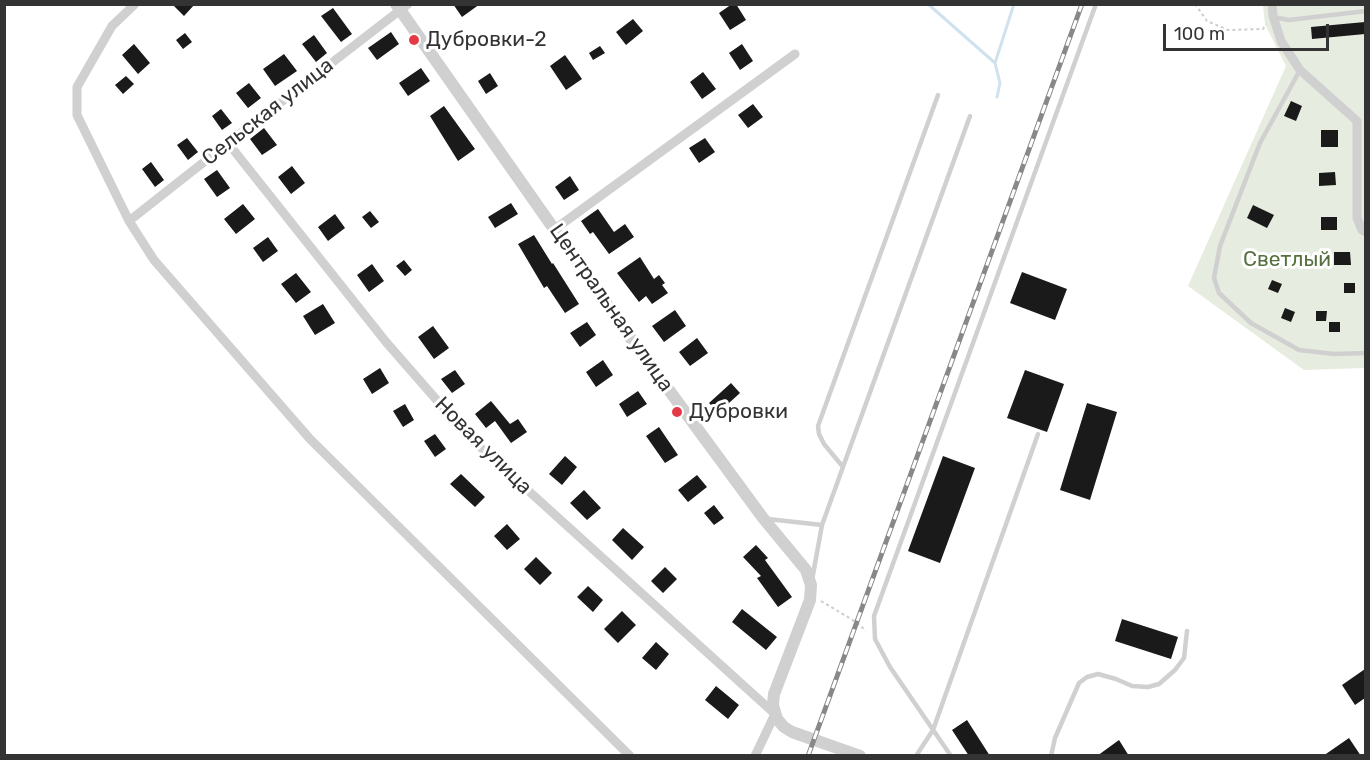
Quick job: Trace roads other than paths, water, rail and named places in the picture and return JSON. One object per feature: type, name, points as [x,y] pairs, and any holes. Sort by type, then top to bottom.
[{"type":"street","points":[[135,4],[112,26],[78,87],[77,115],[129,221],[154,260],[310,439],[630,756]]},
{"type":"street","points":[[1272,4],[1273,16],[1281,41],[1300,70],[1361,120],[1357,218],[1365,232]]},
{"type":"street","name":"Сельская улица","points":[[129,221],[401,6]]},
{"type":"street","name":"Центральная улица","points":[[401,6],[627,333],[763,518],[803,566],[811,585]]},
{"type":"street","points":[[555,229],[795,54]]},
{"type":"street","name":"Новая улица","points":[[228,143],[387,342],[469,437],[775,714]]},
{"type":"street","points":[[811,585],[809,604],[774,694],[772,703],[775,714],[782,725],[790,731],[860,756]]},
{"type":"street","points":[[754,756],[775,714]]},
{"type":"lane","points":[[951,756],[890,667],[875,639],[874,616],[1096,4]]},
{"type":"lane","points":[[1273,16],[1289,20],[1365,11]]},
{"type":"lane","points":[[1300,70],[1260,143],[1220,246],[1214,278],[1219,293],[1251,323],[1299,350],[1334,354],[1365,353]]},
{"type":"lane","points":[[843,467],[824,444],[818,426],[938,95]]},
{"type":"lane","points":[[811,585],[822,525],[970,116]]},
{"type":"lane","points":[[916,756],[933,730],[1038,434]]},
{"type":"lane","points":[[763,518],[822,525]]},
{"type":"lane","points":[[1051,756],[1055,738],[1079,683],[1087,676],[1098,674],[1132,686],[1148,687],[1159,684],[1175,670],[1184,658],[1187,631]]},
{"type":"waterway","points":[[928,4],[995,63]]},
{"type":"waterway","points":[[997,97],[1000,83],[995,63],[1014,4]]},
{"type":"railway","points":[[808,756],[1082,4]]},
{"type":"place","name":"Дубровки-2","points":[[414,40]]},
{"type":"place","name":"Дубровки","points":[[677,412]]},
{"type":"park label","name":"Светлый","points":[[1287,260]]}]
